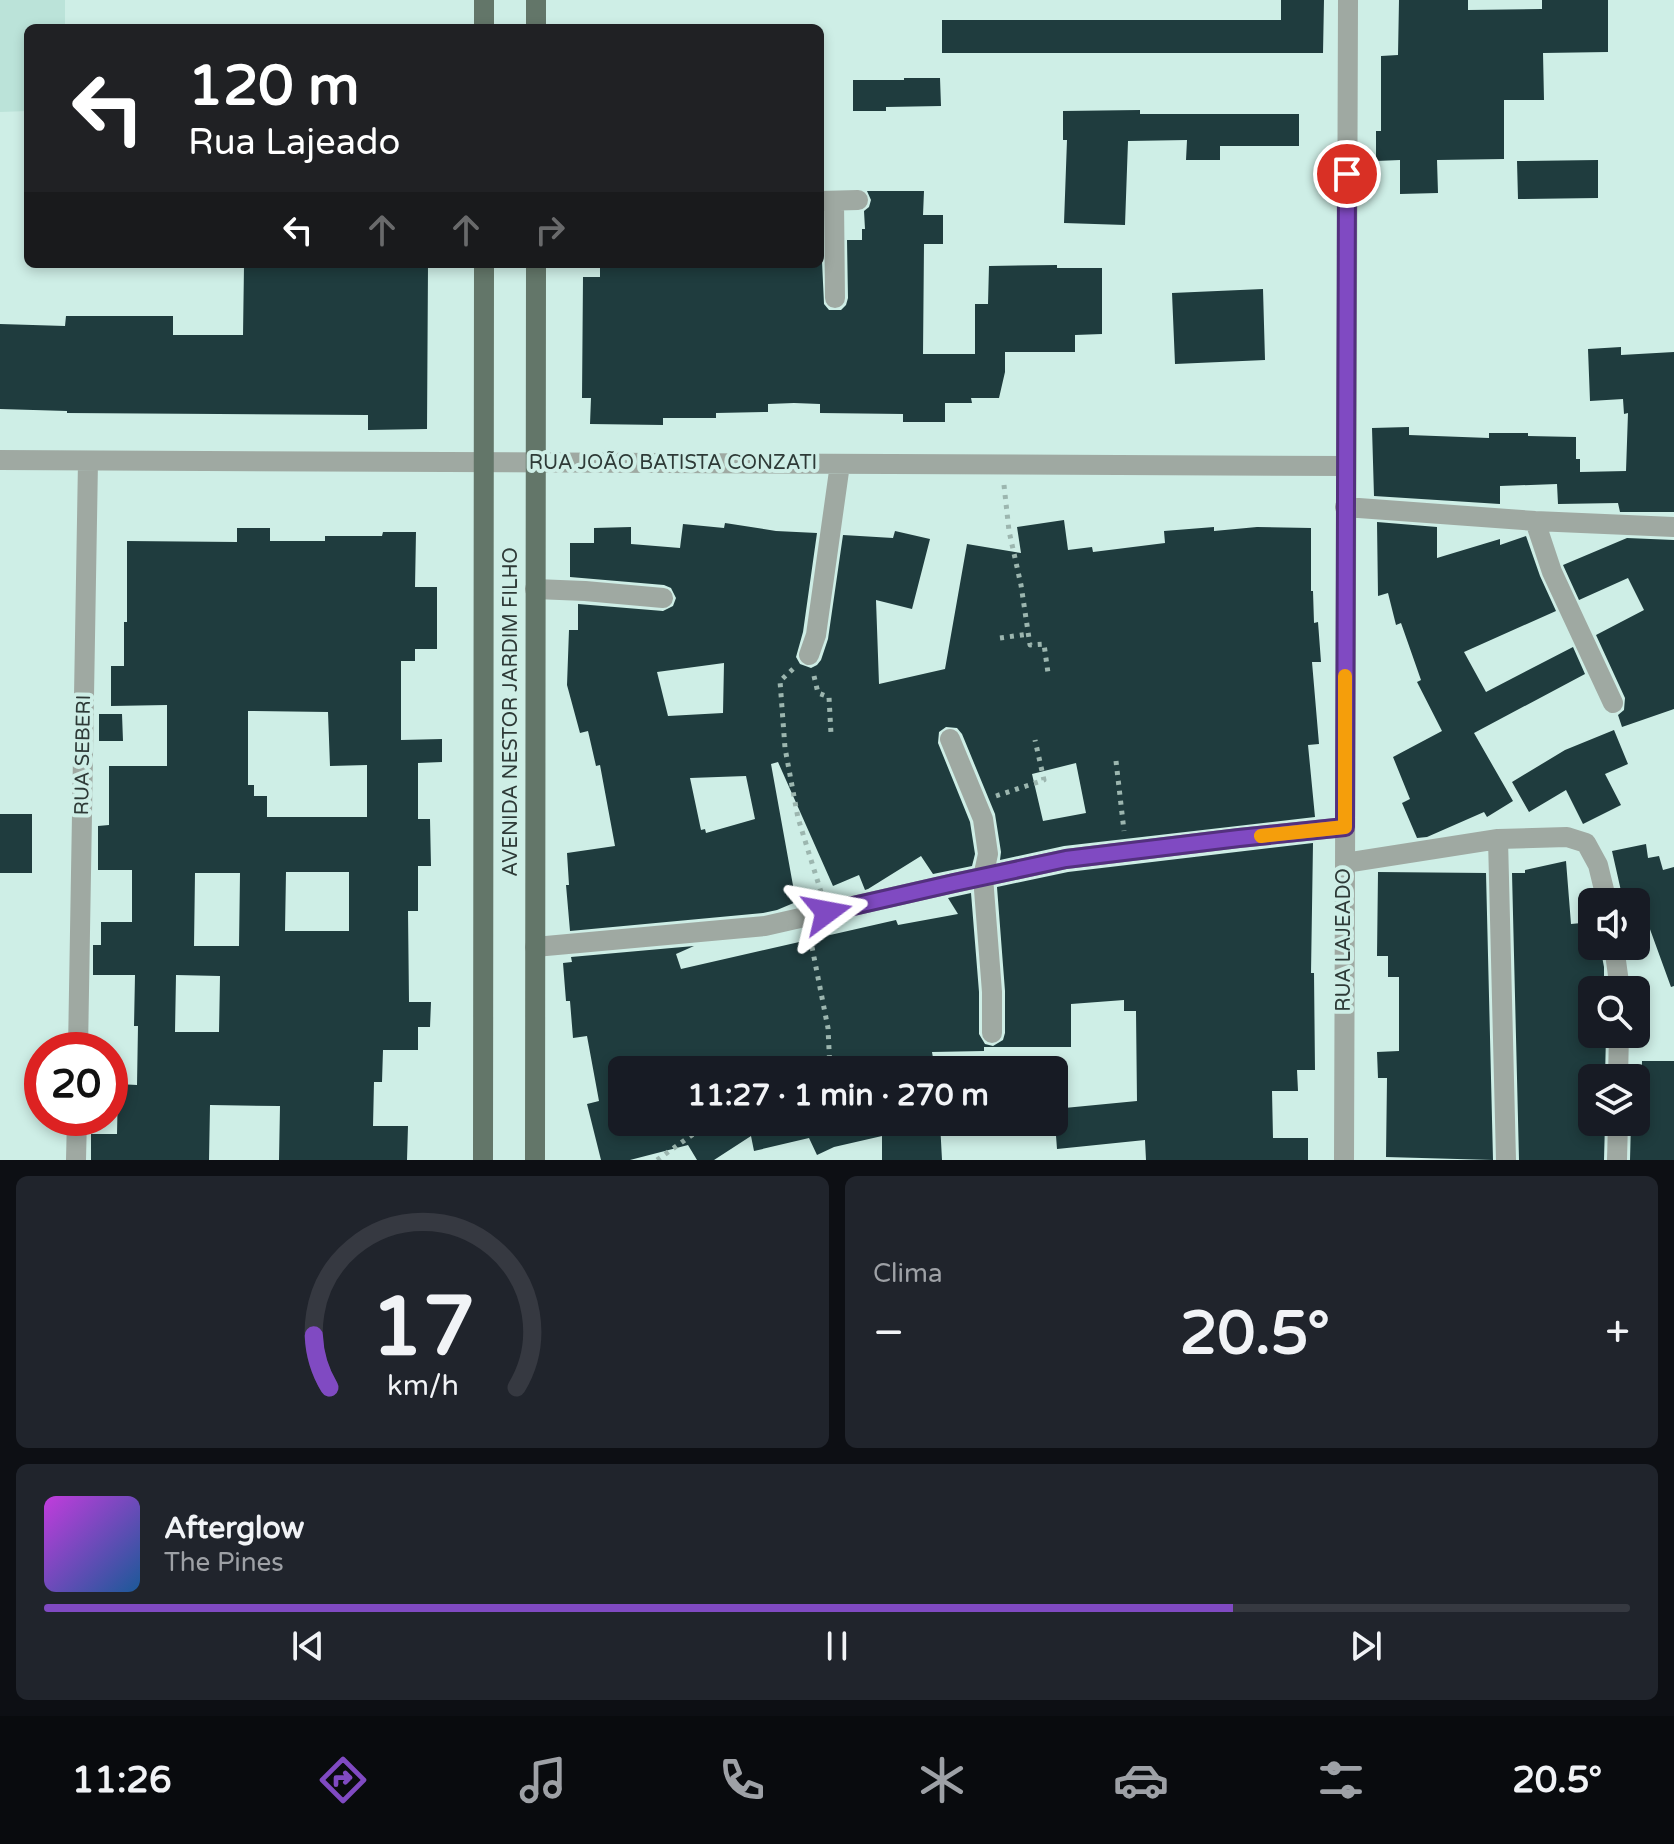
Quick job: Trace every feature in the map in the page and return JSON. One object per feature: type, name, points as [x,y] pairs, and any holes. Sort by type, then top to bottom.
[{"type":"main road","points":[[484,0],[484,24]]},
{"type":"main road","points":[[536,0],[536,24]]},
{"type":"main road","name":"AVENIDA NESTOR JARDIM FILHO","points":[[483,1160],[484,268]]},
{"type":"main road","name":"AVENIDA NESTOR JARDIM FILHO","points":[[535,1160],[536,268]]},
{"type":"street","name":"RUA LAJEADO","points":[[1344,1160],[1348,0]]},
{"type":"street","points":[[835,298],[827,201],[858,200]]},
{"type":"street","name":"RUA JOÃO BATISTA CONZATI","points":[[0,460],[1346,466]]},
{"type":"street","name":"RUA SEBERI","points":[[78,1032],[88,461]]},
{"type":"street","points":[[809,655],[816,635],[840,464]]},
{"type":"street","points":[[1345,507],[1535,521],[1674,527]]},
{"type":"street","points":[[1535,521],[1552,572],[1613,703]]},
{"type":"street","points":[[535,589],[663,598]]},
{"type":"street","points":[[950,739],[983,819],[988,854],[983,877],[992,1033]]},
{"type":"street","points":[[535,947],[765,926],[1066,859],[1345,827]]},
{"type":"street","points":[[1345,863],[1498,839],[1567,837],[1586,843],[1598,865],[1604,888]]},
{"type":"street","points":[[1498,839],[1506,1160]]},
{"type":"street","points":[[76,1160],[77,1136]]},
{"type":"street","points":[[1617,1160],[1618,1136]]},
{"type":"path","points":[[1002,464],[1009,531],[1030,645],[1044,644],[1048,673]]},
{"type":"path","points":[[1000,638],[1029,634]]},
{"type":"path","points":[[827,912],[798,818],[785,748],[780,681],[809,655],[818,693],[829,697],[831,734]]},
{"type":"path","points":[[976,803],[1044,780],[1035,740]]},
{"type":"path","points":[[1116,761],[1124,852]]},
{"type":"path","points":[[806,917],[828,1028],[829,1056]]},
{"type":"path","points":[[657,1160],[690,1136]]},
{"type":"shaded area","points":[[0,0],[65,0],[65,24],[24,24],[24,111],[0,112]]},
{"type":"building","points":[[1281,0],[1324,0],[1323,53],[942,53],[942,20],[1281,20]]},
{"type":"building","points":[[1399,0],[1468,0],[1468,10],[1542,9],[1542,0],[1608,0],[1608,52],[1543,53],[1544,100],[1504,100],[1504,159],[1437,160],[1438,193],[1400,194],[1400,160],[1376,161],[1376,131],[1381,131],[1381,56],[1398,55]]},
{"type":"building","points":[[940,78],[941,106],[853,111],[853,80]]},
{"type":"building","points":[[1140,110],[1140,114],[1299,114],[1299,146],[1220,146],[1220,160],[1186,160],[1187,140],[1128,141],[1125,225],[1064,223],[1067,140],[1063,140],[1063,111]]},
{"type":"building","points":[[1598,160],[1598,198],[1518,199],[1517,161]]},
{"type":"building","points":[[867,191],[924,191],[923,215],[943,215],[943,244],[924,244],[923,354],[975,354],[975,304],[988,304],[989,266],[1102,268],[1102,334],[1075,335],[1075,352],[1005,352],[1005,372],[999,398],[971,398],[972,403],[945,403],[945,422],[903,422],[903,414],[820,413],[820,404],[794,403],[768,404],[768,412],[716,413],[716,418],[663,418],[663,425],[590,424],[591,398],[582,398],[583,277],[600,277],[600,268],[822,268],[824,304],[829,310],[841,310],[848,298],[847,240],[862,240],[864,211],[871,200]]},
{"type":"building","points":[[244,268],[428,268],[427,429],[368,430],[368,415],[67,413],[0,409],[0,324],[65,326],[66,316],[173,316],[173,335],[243,335]]},
{"type":"building","points":[[1263,289],[1265,360],[1175,364],[1172,293]]},
{"type":"building","points":[[1621,347],[1621,355],[1674,352],[1674,512],[1620,512],[1618,503],[1558,504],[1557,484],[1500,486],[1500,504],[1374,496],[1372,428],[1409,427],[1409,435],[1489,438],[1489,433],[1528,433],[1528,436],[1576,437],[1576,459],[1580,459],[1580,472],[1626,471],[1628,413],[1624,414],[1623,399],[1590,401],[1588,349]]},
{"type":"building","points":[[1064,520],[1068,550],[1092,547],[1093,552],[1165,543],[1164,531],[1214,527],[1214,531],[1257,527],[1311,528],[1311,591],[1314,623],[1318,622],[1321,662],[1312,662],[1319,744],[1308,745],[1315,817],[1064,846],[1000,860],[995,814],[962,734],[957,728],[946,727],[939,732],[938,743],[970,822],[975,854],[972,866],[933,874],[921,856],[868,889],[865,890],[859,875],[833,886],[778,762],[771,764],[796,902],[763,913],[570,931],[567,853],[615,846],[600,765],[596,766],[588,731],[580,733],[567,685],[569,630],[578,630],[578,604],[663,611],[673,606],[676,598],[671,588],[664,585],[570,577],[570,543],[594,543],[594,528],[631,527],[631,544],[680,548],[683,524],[724,528],[725,523],[776,531],[817,533],[803,632],[796,657],[800,664],[811,668],[821,660],[828,639],[843,535],[893,538],[895,531],[930,539],[912,609],[876,600],[879,684],[945,669],[967,544],[1021,553],[1017,527]],"holes":[[[724,663],[723,713],[668,716],[657,672]],[[1076,763],[1086,813],[1043,821],[1032,774]],[[746,776],[755,819],[706,833],[705,829],[701,830],[690,778]]]},
{"type":"building","points":[[1377,522],[1437,527],[1437,558],[1500,539],[1500,545],[1526,536],[1556,611],[1464,652],[1486,692],[1573,647],[1585,674],[1474,733],[1513,801],[1487,817],[1484,812],[1427,837],[1417,838],[1402,803],[1410,799],[1393,757],[1442,731],[1417,682],[1421,680],[1401,623],[1396,625],[1388,593],[1378,596]]},
{"type":"building","points":[[237,528],[270,528],[270,541],[325,541],[325,536],[382,536],[383,532],[416,532],[415,587],[437,587],[437,649],[415,649],[415,661],[401,661],[401,740],[442,739],[442,762],[418,763],[418,819],[430,819],[431,866],[418,866],[418,911],[408,911],[409,1002],[431,1002],[430,1027],[418,1027],[418,1050],[383,1050],[382,1082],[374,1082],[373,1126],[408,1126],[407,1160],[279,1160],[280,1106],[210,1105],[209,1160],[91,1160],[91,1136],[128,1136],[128,1085],[137,1085],[135,975],[93,975],[93,945],[101,945],[101,922],[132,922],[132,870],[98,870],[98,826],[109,825],[109,766],[167,766],[167,705],[111,706],[111,666],[124,666],[127,541],[237,542]],"holes":[[[248,711],[328,712],[330,766],[367,765],[367,817],[267,817],[267,796],[254,796],[254,785],[248,785]],[[286,872],[349,872],[349,931],[285,931]],[[195,873],[240,873],[239,946],[194,946]],[[176,975],[220,976],[219,1032],[175,1032]]]},
{"type":"building","points":[[1627,538],[1674,540],[1674,709],[1622,727],[1618,715],[1624,710],[1625,698],[1596,635],[1644,610],[1628,578],[1579,600],[1563,565]]},
{"type":"building","points":[[99,714],[122,714],[123,741],[99,741]]},
{"type":"building","points":[[1614,730],[1628,764],[1605,774],[1621,805],[1583,824],[1566,790],[1529,812],[1512,782],[1565,750]]},
{"type":"building","points":[[0,814],[32,814],[32,873],[0,873]]},
{"type":"building","points":[[1313,843],[1311,973],[1314,973],[1315,1070],[1297,1070],[1298,1091],[1272,1091],[1273,1138],[1308,1138],[1308,1160],[1146,1160],[1145,1140],[1057,1149],[1056,1136],[1068,1136],[1068,1108],[1137,1101],[1136,1011],[1124,1011],[1124,1000],[1071,1004],[1071,1047],[984,1047],[984,1051],[932,1052],[933,1056],[608,1056],[608,1136],[751,1136],[714,1160],[697,1160],[688,1145],[630,1160],[601,1160],[587,1104],[599,1101],[587,1036],[573,1038],[570,1001],[566,1001],[563,963],[572,962],[571,957],[694,946],[676,954],[681,969],[896,920],[898,925],[958,914],[948,898],[971,893],[979,1034],[985,1044],[993,1046],[1003,1040],[1005,1033],[997,887],[1068,872]]},
{"type":"building","points":[[1646,844],[1648,858],[1659,856],[1663,870],[1674,867],[1674,986],[1671,987],[1650,929],[1650,888],[1620,888],[1612,851]]},
{"type":"building","points":[[1566,861],[1571,924],[1578,923],[1578,960],[1603,960],[1604,976],[1578,976],[1578,1048],[1606,1048],[1605,1064],[1578,1064],[1578,1136],[1605,1136],[1604,1160],[1519,1160],[1512,873],[1525,873],[1525,870]]},
{"type":"building","points":[[1378,872],[1486,873],[1493,1160],[1386,1157],[1387,1078],[1378,1078],[1377,1052],[1399,1051],[1399,977],[1388,977],[1388,956],[1377,956]]},
{"type":"building","points":[[1642,1061],[1674,1061],[1674,1160],[1630,1160],[1631,1136],[1650,1136],[1650,1064],[1642,1064]]},
{"type":"building","points":[[751,1136],[882,1136],[834,1147],[817,1155],[809,1138],[754,1151]]},
{"type":"building","points":[[882,1136],[941,1136],[942,1160],[882,1160]]},
{"type":"slow traffic","points":[[1261,836],[1345,827],[1345,676]]},
{"type":"route","points":[[827,912],[1066,859],[1345,827],[1347,174]]}]
